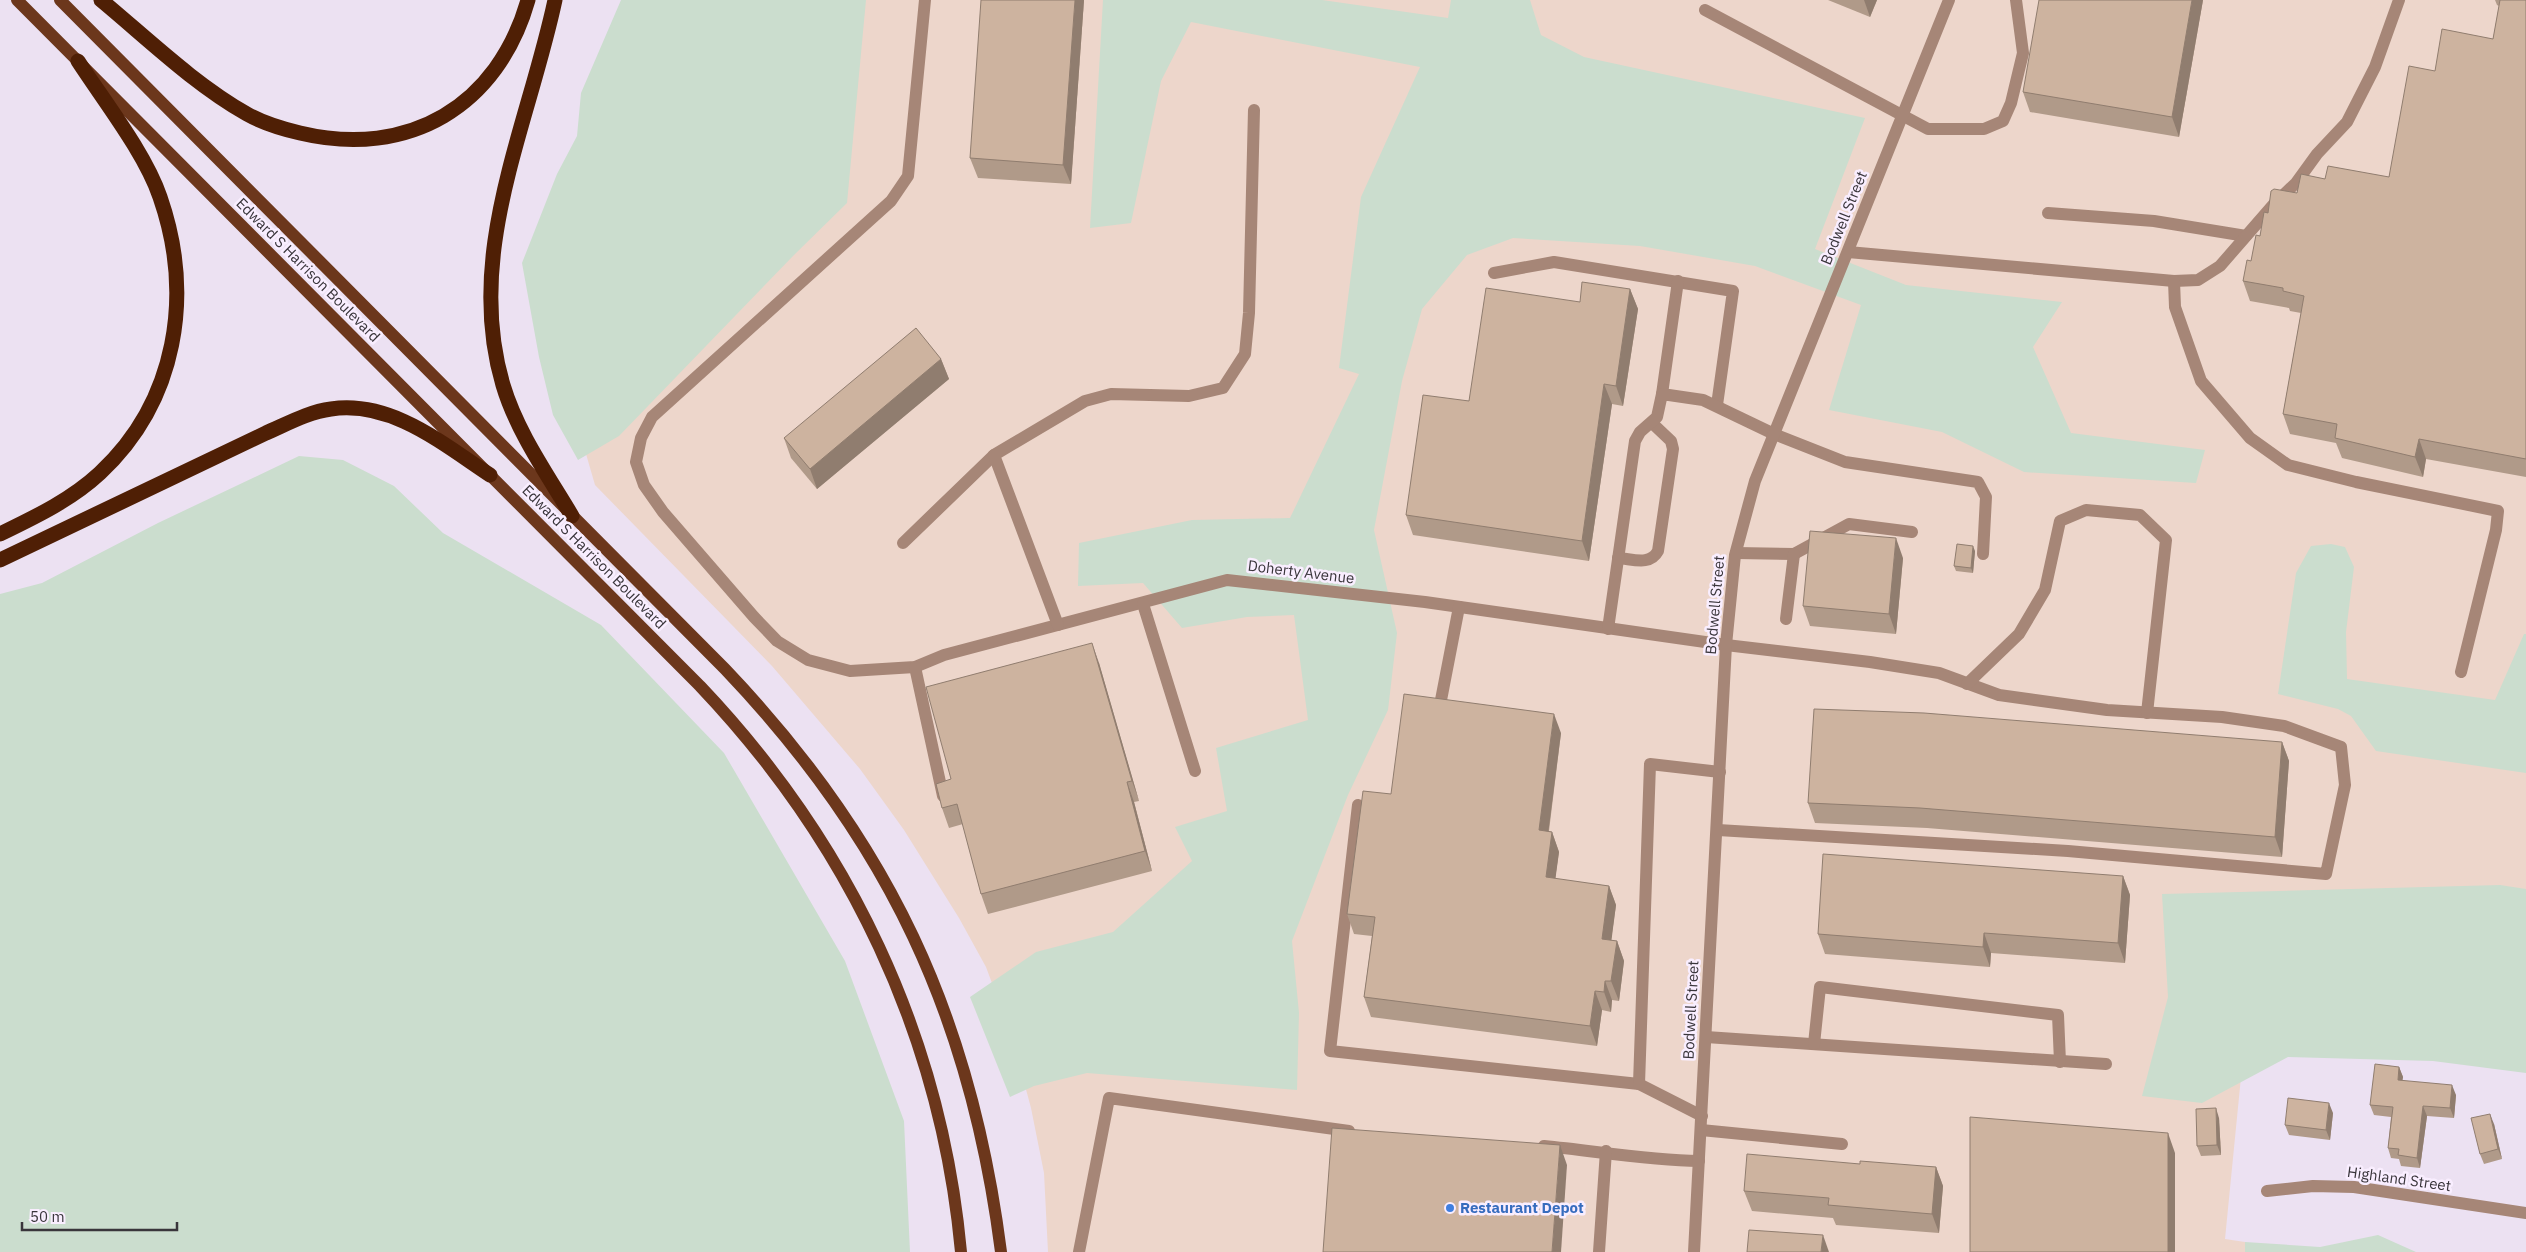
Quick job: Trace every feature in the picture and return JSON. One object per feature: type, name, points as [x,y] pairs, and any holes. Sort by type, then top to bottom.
[{"type":"highway","points":[[101,0],[182,68],[248,115],[280,128],[337,139],[362,139],[401,134],[441,118],[461,105],[480,89],[498,68],[516,36],[528,0]]},
{"type":"highway","points":[[555,0],[496,226],[490,296],[494,345],[509,402],[533,450],[572,516]]},
{"type":"highway","points":[[0,534],[47,510],[81,488],[99,474],[126,446],[159,392],[169,360],[175,329],[176,267],[170,232],[160,196],[145,163],[78,61]]},
{"type":"highway","points":[[0,560],[266,433],[309,414],[330,409],[370,410],[409,423],[490,475]]},
{"type":"main road","name":"Edward S Harrison Boulevard","points":[[17,0],[730,719],[778,777],[834,861],[886,960],[925,1065],[944,1138],[957,1210],[961,1252]]},
{"type":"main road","name":"Edward S Harrison Boulevard","points":[[60,0],[751,696],[822,782],[865,844],[917,943],[957,1045],[978,1120],[993,1190],[1001,1252]]},
{"type":"street","name":"Doherty Avenue","points":[[925,0],[908,176],[891,201],[652,417],[641,438],[636,462],[644,485],[663,512],[754,617],[777,641],[808,660],[850,671],[915,667],[944,655],[1143,604],[1227,580],[1460,608],[1726,645],[1870,662],[1939,673],[1999,695],[2106,710],[2222,717],[2284,726],[2341,746],[2346,785],[2326,874],[2068,851],[1718,830]]},
{"type":"street","name":"Bodwell Street","points":[[1694,1252],[1718,830],[1726,645],[1736,553],[1747,506],[1774,434],[1949,0]]},
{"type":"street","points":[[1705,10],[1928,129],[1984,129],[2003,121],[2012,103],[2023,53],[2016,0]]},
{"type":"street","points":[[1848,252],[2174,281],[2198,280],[2220,266],[2274,204],[2296,183],[2317,154],[2347,122],[2375,67],[2399,0]]},
{"type":"street","points":[[903,543],[994,456],[1085,401],[1111,394],[1189,396],[1223,388],[1245,354],[1249,313],[1254,110]]},
{"type":"street","points":[[2048,213],[2154,221],[2246,236]]},
{"type":"street","points":[[1494,274],[1554,262],[1733,291],[1717,405]]},
{"type":"street","points":[[1608,629],[1635,441],[1640,432],[1657,417],[1678,281]]},
{"type":"street","points":[[2174,281],[2175,307],[2201,381],[2250,438],[2288,465],[2356,482],[2498,510],[2496,530],[2461,672]]},
{"type":"street","points":[[1662,394],[1703,400],[1717,405],[1774,434],[1845,462],[1978,482],[1986,498],[1983,554]]},
{"type":"street","points":[[1618,558],[1646,561],[1654,558],[1658,551],[1674,449],[1671,441],[1652,423]]},
{"type":"street","points":[[994,456],[1058,625]]},
{"type":"street","points":[[1967,684],[2019,634],[2045,590],[2060,521],[2086,510],[2140,515],[2166,540],[2147,713]]},
{"type":"street","points":[[1736,553],[1794,554],[1849,524],[1912,532]]},
{"type":"street","points":[[1786,618],[1794,554]]},
{"type":"street","points":[[1143,604],[1195,771]]},
{"type":"street","points":[[1441,700],[1460,608]]},
{"type":"street","points":[[915,667],[943,796]]},
{"type":"street","points":[[1639,1084],[1650,764],[1720,772]]},
{"type":"street","points":[[1358,805],[1330,1051],[1639,1084],[1702,1116]]},
{"type":"street","points":[[1814,1044],[1820,987],[2058,1014],[2060,1062]]},
{"type":"street","points":[[1706,1037],[2106,1064]]},
{"type":"street","points":[[1079,1252],[1109,1098],[1362,1132]]},
{"type":"street","points":[[1701,1130],[1842,1144]]},
{"type":"street","points":[[1528,1145],[1606,1151],[1655,1160],[1699,1161]]},
{"type":"street","points":[[1599,1252],[1606,1151]]},
{"type":"street","name":"Highland Street","points":[[2267,1191],[2313,1186],[2354,1187],[2526,1213]]},
{"type":"shaded area","points":[[775,0],[2526,0],[2526,937],[2257,915],[2225,1239],[2245,1242],[2245,1252],[1048,1252],[1044,1173],[1031,1108],[1012,1037],[986,967],[959,918],[904,830],[860,769],[772,666],[595,485],[540,295]]},
{"type":"green space","points":[[621,0],[866,0],[847,203],[794,255],[619,436],[578,460],[553,415],[539,357],[522,263],[557,174],[577,136],[581,93]]},
{"type":"green space","points":[[1103,0],[1322,0],[1448,18],[1451,0],[1530,0],[1541,35],[1584,57],[1865,118],[1815,249],[1906,285],[2062,302],[2033,347],[2071,433],[2205,450],[2196,483],[2024,472],[1942,432],[1829,410],[1861,305],[1755,266],[1640,246],[1513,238],[1467,255],[1422,309],[1402,381],[1374,530],[1397,633],[1388,710],[1348,795],[1292,941],[1299,1013],[1297,1090],[1087,1073],[1034,1086],[1010,1097],[970,997],[1036,952],[1113,932],[1192,861],[1175,827],[1227,811],[1216,748],[1308,720],[1294,615],[1247,617],[1182,628],[1143,583],[1078,586],[1079,543],[1192,520],[1290,518],[1359,374],[1339,368],[1361,197],[1420,67],[1191,22],[1161,81],[1131,223],[1090,228]]},
{"type":"green space","points":[[299,456],[343,460],[394,486],[443,533],[601,625],[724,753],[845,961],[904,1121],[910,1252],[0,1252],[0,594],[42,583],[158,523]]},
{"type":"green space","points":[[2331,544],[2345,547],[2354,567],[2346,632],[2347,679],[2495,700],[2524,634],[2526,634],[2526,773],[2376,751],[2351,716],[2338,709],[2278,694],[2296,573],[2311,546]]},
{"type":"green space","points":[[2500,885],[2526,889],[2526,1073],[2433,1061],[2288,1057],[2202,1103],[2142,1096],[2168,997],[2162,894]]},
{"type":"green space","points":[[2378,1235],[2416,1252],[2245,1252],[2245,1242],[2320,1247]]},
{"type":"building","points":[[981,0],[1075,0],[1063,165],[970,158]]},
{"type":"building","points":[[2039,0],[2192,0],[2172,117],[2023,92]]},
{"type":"building","points":[[2500,0],[2526,0],[2526,459],[2419,439],[2415,457],[2335,438],[2337,424],[2283,414],[2304,296],[2283,291],[2283,288],[2243,281],[2247,260],[2251,261],[2256,235],[2260,236],[2264,212],[2268,213],[2271,191],[2274,189],[2297,193],[2301,174],[2325,179],[2328,166],[2389,177],[2409,66],[2435,71],[2442,29],[2493,39]]},
{"type":"building","points":[[1582,282],[1630,289],[1616,386],[1604,384],[1582,541],[1406,515],[1423,395],[1469,401],[1486,288],[1580,302]]},
{"type":"building","points":[[916,328],[941,359],[810,469],[784,438]]},
{"type":"building","points":[[1810,531],[1896,538],[1889,614],[1803,606]]},
{"type":"building","points":[[1957,544],[1973,546],[1971,568],[1954,566]]},
{"type":"building","points":[[1092,643],[1132,781],[1127,782],[1145,851],[981,894],[957,804],[942,808],[936,784],[951,779],[926,687]]},
{"type":"building","points":[[1404,694],[1554,714],[1539,830],[1552,832],[1546,877],[1609,886],[1602,939],[1617,941],[1611,981],[1605,981],[1604,992],[1595,991],[1590,1026],[1364,997],[1375,917],[1347,914],[1363,791],[1391,794]]},
{"type":"building","points":[[1814,709],[1924,713],[2282,742],[2275,837],[1920,808],[1808,803]]},
{"type":"building","points":[[1823,854],[2123,876],[2118,943],[1984,933],[1983,947],[1818,934]]},
{"type":"building","points":[[2375,1064],[2399,1067],[2398,1080],[2452,1085],[2450,1108],[2423,1106],[2417,1158],[2398,1155],[2399,1149],[2388,1148],[2393,1107],[2370,1105]]},
{"type":"building","points":[[2288,1098],[2329,1103],[2326,1130],[2285,1125]]},
{"type":"building","points":[[2216,1108],[2217,1145],[2197,1146],[2196,1109]]},
{"type":"building","points":[[2490,1114],[2498,1149],[2480,1154],[2471,1118]]},
{"type":"building","points":[[1970,1117],[2168,1133],[2168,1252],[1970,1252]]},
{"type":"building","name":"Restaurant Depot","points":[[1332,1128],[1560,1145],[1552,1252],[1323,1252]]},
{"type":"building","points":[[1747,1154],[1860,1164],[1860,1161],[1936,1167],[1932,1214],[1828,1205],[1829,1198],[1744,1191]]},
{"type":"building","points":[[1749,1230],[1823,1235],[1821,1252],[1747,1252]]},
{"type":"place","name":"Restaurant Depot","points":[[1450,1208]]}]
